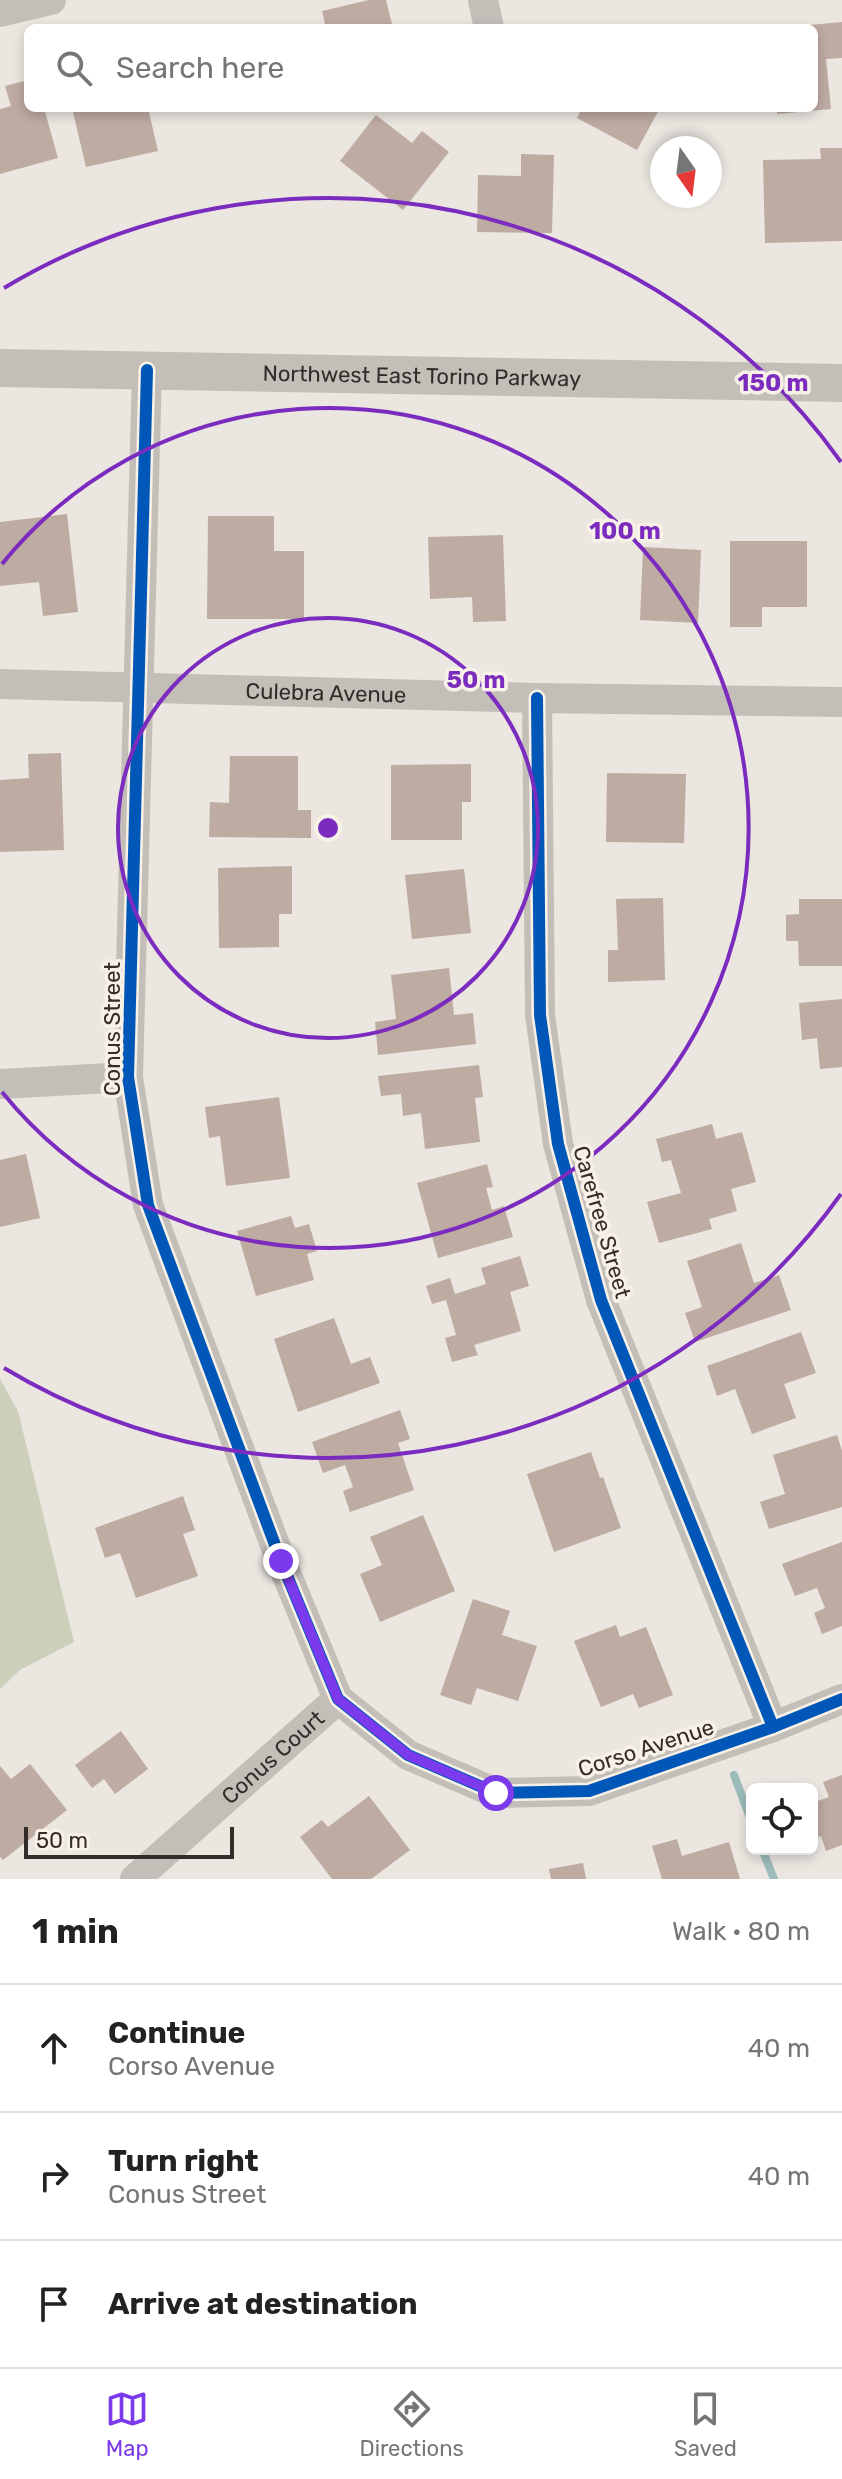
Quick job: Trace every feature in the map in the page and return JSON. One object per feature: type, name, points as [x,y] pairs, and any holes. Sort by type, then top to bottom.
[{"type":"street","points":[[0,12],[51,0]]},
{"type":"street","points":[[483,0],[488,24]]},
{"type":"street","name":"Northwest East Torino Parkway","points":[[0,368],[842,383]]},
{"type":"street","name":"Conus Street","points":[[147,370],[128,1077],[148,1205],[281,1561],[338,1699]]},
{"type":"street","name":"Culebra Avenue","points":[[0,684],[537,698],[842,702]]},
{"type":"street","name":"Carefree Street","points":[[537,698],[540,1015],[558,1144],[601,1300],[773,1727]]},
{"type":"street","points":[[0,1084],[128,1077]]},
{"type":"street","name":"Corso Avenue","points":[[338,1699],[408,1755],[496,1793],[589,1791],[773,1727],[842,1699]]},
{"type":"street","name":"Conus Court","points":[[135,1879],[338,1699]]},
{"type":"green space","points":[[0,1379],[18,1411],[74,1642],[20,1670],[0,1689]]},
{"type":"building","points":[[369,0],[386,0],[392,24],[325,24],[322,11]]},
{"type":"building","points":[[842,22],[842,58],[826,59],[831,109],[818,110],[818,24]]},
{"type":"building","points":[[24,81],[24,112],[45,112],[58,158],[0,174],[0,109],[11,106],[5,86]]},
{"type":"building","points":[[73,112],[149,112],[158,151],[86,167]]},
{"type":"building","points":[[580,112],[658,112],[637,150],[577,118]]},
{"type":"building","points":[[376,115],[412,143],[422,131],[449,152],[403,210],[340,161]]},
{"type":"building","points":[[820,148],[842,148],[842,241],[765,243],[763,160],[821,159]]},
{"type":"building","points":[[521,154],[554,155],[552,233],[477,232],[478,175],[521,176]]},
{"type":"building","points":[[67,514],[78,612],[43,616],[39,582],[0,586],[0,522]]},
{"type":"building","points":[[208,516],[274,516],[274,551],[304,551],[304,619],[207,619]]},
{"type":"building","points":[[503,535],[506,621],[473,622],[472,597],[430,599],[428,537]]},
{"type":"building","points":[[730,541],[807,541],[807,607],[762,607],[762,627],[730,627]]},
{"type":"building","points":[[643,547],[701,550],[698,623],[640,620]]},
{"type":"building","points":[[61,753],[64,850],[0,852],[0,780],[29,778],[28,754]]},
{"type":"building","points":[[230,756],[298,756],[298,810],[311,810],[311,838],[209,837],[210,802],[229,803]]},
{"type":"building","points":[[471,764],[471,802],[462,802],[462,840],[391,840],[391,765]]},
{"type":"building","points":[[607,773],[686,774],[684,843],[606,842]]},
{"type":"building","points":[[292,866],[292,914],[279,914],[279,947],[219,948],[218,868]]},
{"type":"building","points":[[464,869],[471,933],[412,939],[405,875]]},
{"type":"building","points":[[663,898],[665,980],[608,982],[608,950],[618,950],[616,899]]},
{"type":"building","points":[[799,899],[842,899],[842,966],[799,966],[798,941],[786,941],[786,915],[799,914]]},
{"type":"building","points":[[449,968],[454,1015],[473,1013],[476,1044],[378,1055],[375,1022],[396,1019],[391,975]]},
{"type":"building","points":[[842,999],[842,1067],[820,1069],[817,1038],[802,1040],[799,1003]]},
{"type":"building","points":[[479,1065],[483,1097],[475,1098],[480,1142],[425,1149],[421,1113],[403,1116],[401,1094],[381,1096],[378,1076]]},
{"type":"building","points":[[279,1097],[290,1178],[226,1186],[220,1136],[209,1138],[205,1107]]},
{"type":"building","points":[[712,1124],[716,1139],[742,1132],[756,1182],[731,1189],[737,1211],[709,1219],[712,1229],[659,1243],[647,1202],[681,1193],[671,1160],[662,1162],[656,1139]]},
{"type":"building","points":[[26,1154],[40,1218],[0,1227],[0,1160]]},
{"type":"building","points":[[487,1164],[493,1187],[486,1188],[492,1210],[504,1206],[513,1237],[438,1258],[417,1183]]},
{"type":"building","points":[[291,1216],[295,1228],[309,1224],[317,1251],[307,1254],[314,1280],[256,1296],[237,1231]]},
{"type":"building","points":[[741,1243],[754,1283],[779,1275],[791,1310],[695,1342],[685,1313],[702,1307],[687,1261]]},
{"type":"building","points":[[520,1256],[529,1286],[510,1292],[521,1331],[474,1345],[478,1355],[452,1362],[445,1338],[456,1335],[446,1300],[432,1304],[426,1286],[450,1278],[455,1294],[486,1284],[481,1268]]},
{"type":"building","points":[[334,1318],[351,1364],[370,1357],[380,1383],[298,1412],[274,1339]]},
{"type":"building","points":[[801,1332],[816,1373],[784,1384],[796,1418],[752,1434],[735,1389],[717,1396],[707,1366]]},
{"type":"building","points":[[400,1410],[410,1439],[398,1443],[414,1490],[350,1512],[343,1491],[353,1487],[345,1465],[323,1473],[312,1442]]},
{"type":"building","points":[[837,1435],[842,1451],[842,1507],[769,1529],[760,1502],[785,1494],[773,1455]]},
{"type":"building","points":[[591,1452],[621,1528],[554,1552],[527,1474]]},
{"type":"building","points":[[183,1496],[195,1530],[183,1534],[198,1576],[136,1598],[120,1553],[105,1558],[95,1528]]},
{"type":"building","points":[[423,1515],[455,1591],[380,1622],[360,1574],[382,1565],[370,1537]]},
{"type":"building","points":[[842,1542],[842,1626],[822,1634],[814,1613],[825,1608],[817,1588],[795,1596],[782,1564]]},
{"type":"building","points":[[473,1599],[510,1611],[502,1635],[537,1646],[518,1701],[477,1688],[471,1705],[440,1695]]},
{"type":"building","points":[[616,1625],[620,1637],[646,1627],[673,1695],[639,1708],[633,1694],[601,1707],[574,1641]]},
{"type":"building","points":[[121,1731],[148,1769],[115,1794],[104,1779],[92,1788],[75,1765]]},
{"type":"building","points":[[30,1764],[67,1810],[3,1860],[0,1857],[0,1766],[11,1779]]},
{"type":"building","points":[[842,1775],[842,1845],[826,1851],[821,1836],[818,1837],[818,1801],[829,1797],[823,1782]]},
{"type":"building","points":[[369,1796],[410,1850],[371,1879],[332,1879],[300,1837],[322,1820],[328,1827]]},
{"type":"building","points":[[677,1839],[682,1856],[729,1842],[740,1879],[662,1879],[652,1846]]},
{"type":"building","points":[[583,1863],[586,1879],[551,1879],[549,1869]]},
{"type":"waterway","points":[[734,1775],[746,1807]]},
{"type":"waterway","points":[[764,1855],[774,1879]]},
{"type":"cycle path","points":[[147,370],[128,1077],[148,1205],[281,1561],[338,1699],[408,1755],[496,1793],[589,1791],[773,1727],[842,1699]]},
{"type":"cycle path","points":[[537,698],[540,1015],[558,1144],[601,1300],[773,1727]]},
{"type":"route","points":[[281,1561],[338,1699],[408,1755],[496,1793]]}]
